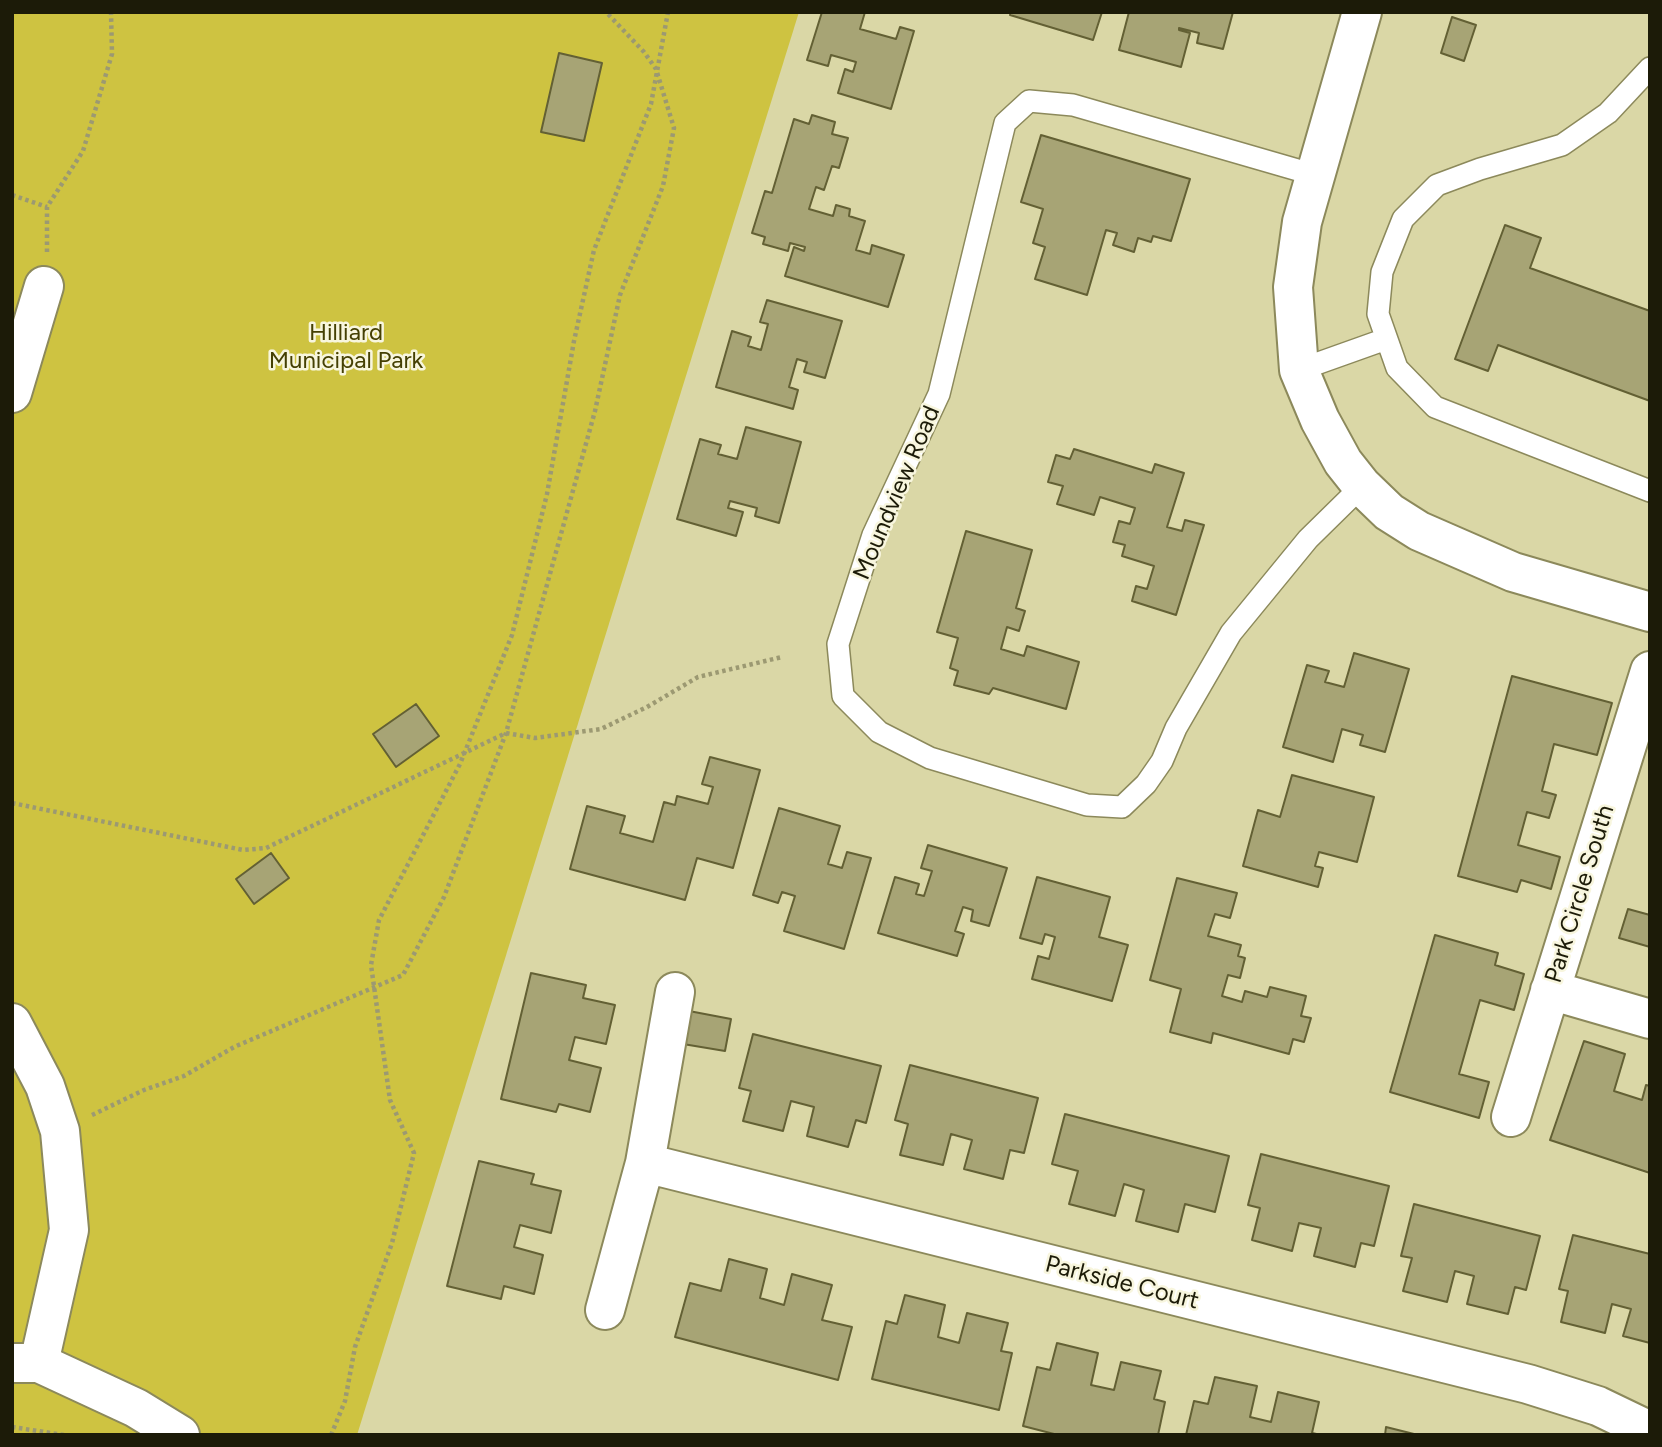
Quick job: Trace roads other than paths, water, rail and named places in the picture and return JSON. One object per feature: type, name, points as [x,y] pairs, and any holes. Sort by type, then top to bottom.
[{"type":"street","points":[[1362,12],[1302,222],[1293,287],[1299,370],[1320,420],[1343,462],[1362,486],[1389,512],[1419,531],[1513,572],[1650,612]]},
{"type":"street","points":[[12,393],[46,272]]},
{"type":"street","name":"Park Circle South","points":[[1511,1117],[1650,671]]},
{"type":"street","points":[[1550,990],[1650,1019]]},
{"type":"street","points":[[605,1310],[645,1163],[675,992]]},
{"type":"street","points":[[12,1023],[45,1086],[60,1131],[69,1230],[26,1363],[136,1408],[180,1435]]},
{"type":"street","name":"Parkside Court","points":[[645,1163],[1528,1384],[1607,1420],[1631,1420],[1650,1431]]},
{"type":"lane","points":[[1650,68],[1608,113],[1562,145],[1480,169],[1437,185],[1403,219],[1382,272],[1378,314],[1397,368],[1435,407],[1650,491]]},
{"type":"lane","name":"Moundview Road","points":[[1315,175],[1073,105],[1029,101],[1005,122],[939,394],[873,535],[838,644],[843,696],[879,732],[930,758],[1087,805],[1122,807],[1146,784],[1162,761],[1176,728],[1231,633],[1308,539],[1362,486]]},
{"type":"lane","points":[[1299,370],[1386,339]]},
{"type":"park label","name":"Hilliard Municipal Park","points":[[346,347]]}]
